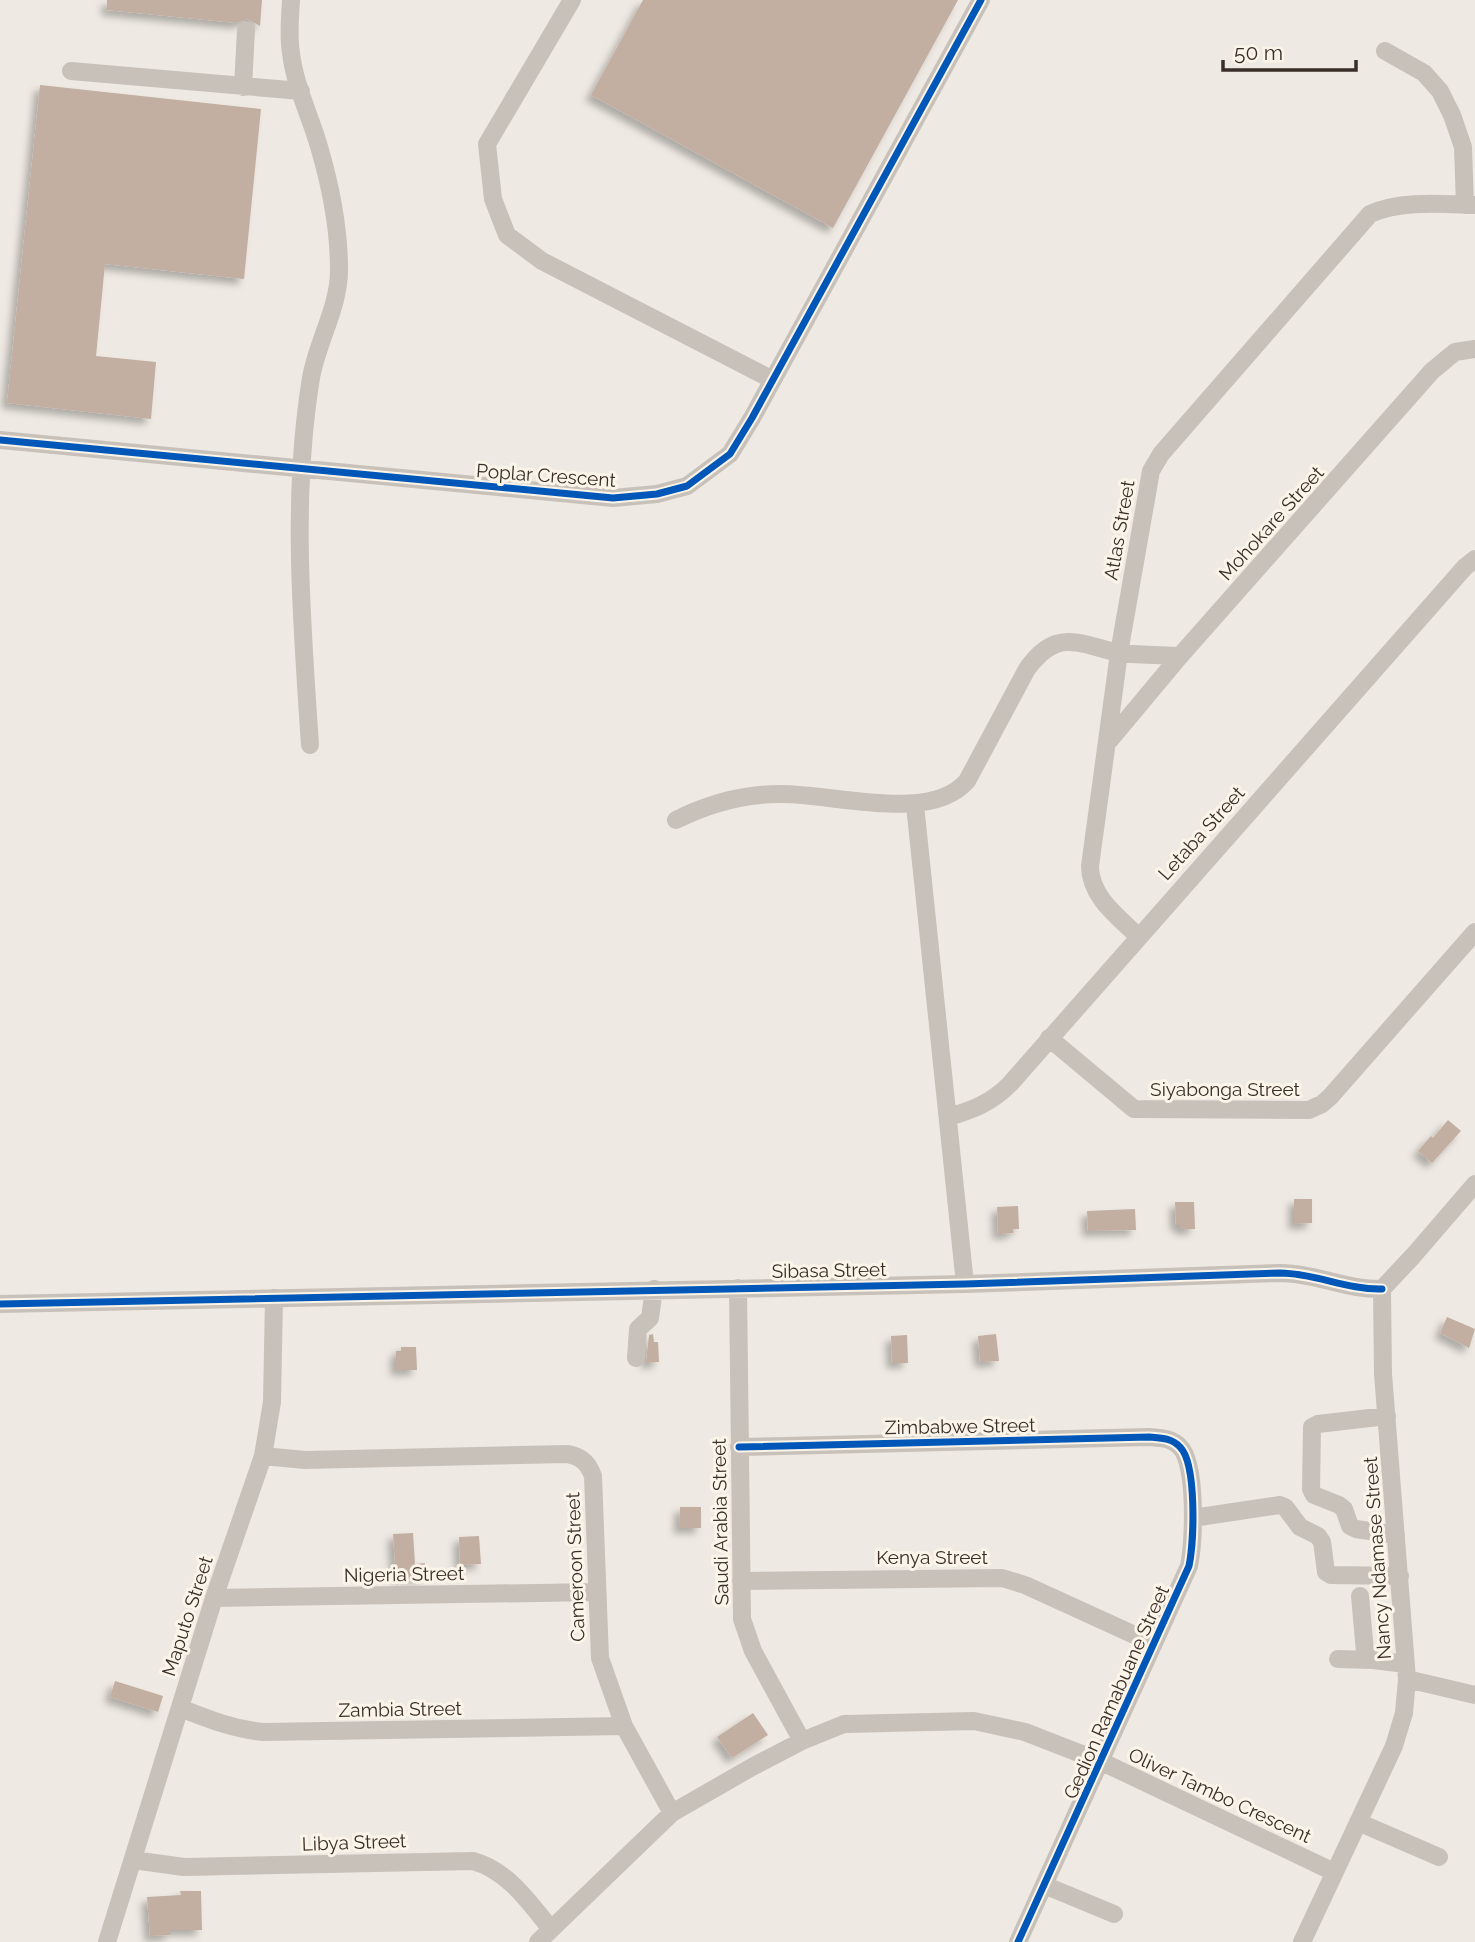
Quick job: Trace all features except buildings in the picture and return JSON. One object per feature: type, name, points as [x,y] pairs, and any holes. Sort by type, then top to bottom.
[{"type":"street","points":[[291,0],[290,52],[331,196],[339,272],[337,292],[317,350],[311,378],[302,470],[299,566],[310,745]]},
{"type":"street","points":[[572,0],[487,144],[493,199],[507,234],[542,261],[773,380]]},
{"type":"street","name":"Poplar Crescent","points":[[0,440],[613,498],[657,494],[687,486],[730,454],[981,0]]},
{"type":"street","points":[[243,87],[246,30]]},
{"type":"street","points":[[1385,51],[1424,73],[1440,91],[1463,147],[1470,205]]},
{"type":"street","points":[[71,71],[300,92]]},
{"type":"street","name":"Atlas Street","points":[[1138,936],[1102,901],[1090,874],[1119,653],[1148,480],[1161,454],[1370,214],[1399,205],[1470,205]]},
{"type":"street","name":"Mohokare Street","points":[[1109,741],[1180,656],[1432,371],[1455,352],[1475,349]]},
{"type":"street","name":"Letaba Street","points":[[948,1117],[982,1106],[998,1096],[1465,567],[1475,559]]},
{"type":"street","points":[[676,820],[699,808],[755,795],[783,794],[915,805],[946,798],[967,781],[1027,669],[1040,653],[1058,643],[1069,642],[1119,653],[1180,656]]},
{"type":"street","points":[[915,805],[965,1283]]},
{"type":"street","name":"Siyabonga Street","points":[[1049,1038],[1134,1109],[1309,1110],[1330,1097],[1475,932]]},
{"type":"street","points":[[1382,1289],[1475,1184]]},
{"type":"street","name":"Sibasa Street","points":[[0,1304],[965,1283],[1280,1273],[1320,1277],[1362,1290],[1382,1289]]},
{"type":"street","name":"Saudi Arabia Street","points":[[738,1288],[742,1619],[753,1651],[802,1741]]},
{"type":"street","name":"Nancy Ndamase Street","points":[[1302,1942],[1394,1746],[1404,1713],[1407,1671],[1387,1416],[1382,1289]]},
{"type":"street","points":[[636,1358],[638,1329],[650,1318],[654,1290]]},
{"type":"street","name":"Maputo Street","points":[[107,1942],[214,1598],[263,1456],[272,1402],[274,1298]]},
{"type":"street","points":[[1387,1416],[1312,1427],[1311,1489],[1314,1495],[1344,1509],[1350,1526],[1396,1535]]},
{"type":"street","name":"Zimbabwe Street","points":[[739,1447],[1149,1437],[1172,1441],[1179,1446]]},
{"type":"street","name":"Gedion Ramabuane Street","points":[[1018,1942],[1189,1566],[1193,1549],[1193,1518],[1189,1469],[1179,1446]]},
{"type":"street","name":"Cameroon Street","points":[[263,1456],[305,1460],[573,1455],[589,1466],[593,1476],[600,1658],[624,1726],[672,1814]]},
{"type":"street","points":[[1193,1518],[1286,1507],[1300,1528],[1318,1536],[1322,1542],[1326,1573],[1400,1576]]},
{"type":"street","name":"Kenya Street","points":[[741,1581],[1002,1578],[1025,1585],[1152,1643]]},
{"type":"street","name":"Nigeria Street","points":[[214,1598],[596,1592]]},
{"type":"street","points":[[1360,1596],[1365,1652],[1373,1660]]},
{"type":"street","points":[[1338,1659],[1373,1660],[1475,1695]]},
{"type":"street","name":"Zambia Street","points":[[180,1708],[216,1723],[263,1732],[624,1726]]},
{"type":"street","name":"Oliver Tambo Crescent","points":[[538,1942],[672,1814],[802,1741],[844,1724],[974,1721],[1025,1732],[1102,1762],[1334,1872]]},
{"type":"street","points":[[1358,1822],[1439,1857]]},
{"type":"street","name":"Libya Street","points":[[134,1860],[184,1867],[473,1861],[483,1863],[506,1879],[550,1928]]},
{"type":"street","points":[[1044,1885],[1114,1914]]},
{"type":"cycle path","points":[[0,440],[613,498],[657,494],[687,486],[730,454],[752,418],[981,0]]},
{"type":"cycle path","points":[[0,1304],[965,1284],[1280,1273],[1382,1289]]},
{"type":"cycle path","points":[[739,1447],[1149,1437],[1166,1439],[1180,1447],[1185,1456],[1192,1486],[1189,1566],[1018,1942]]}]
